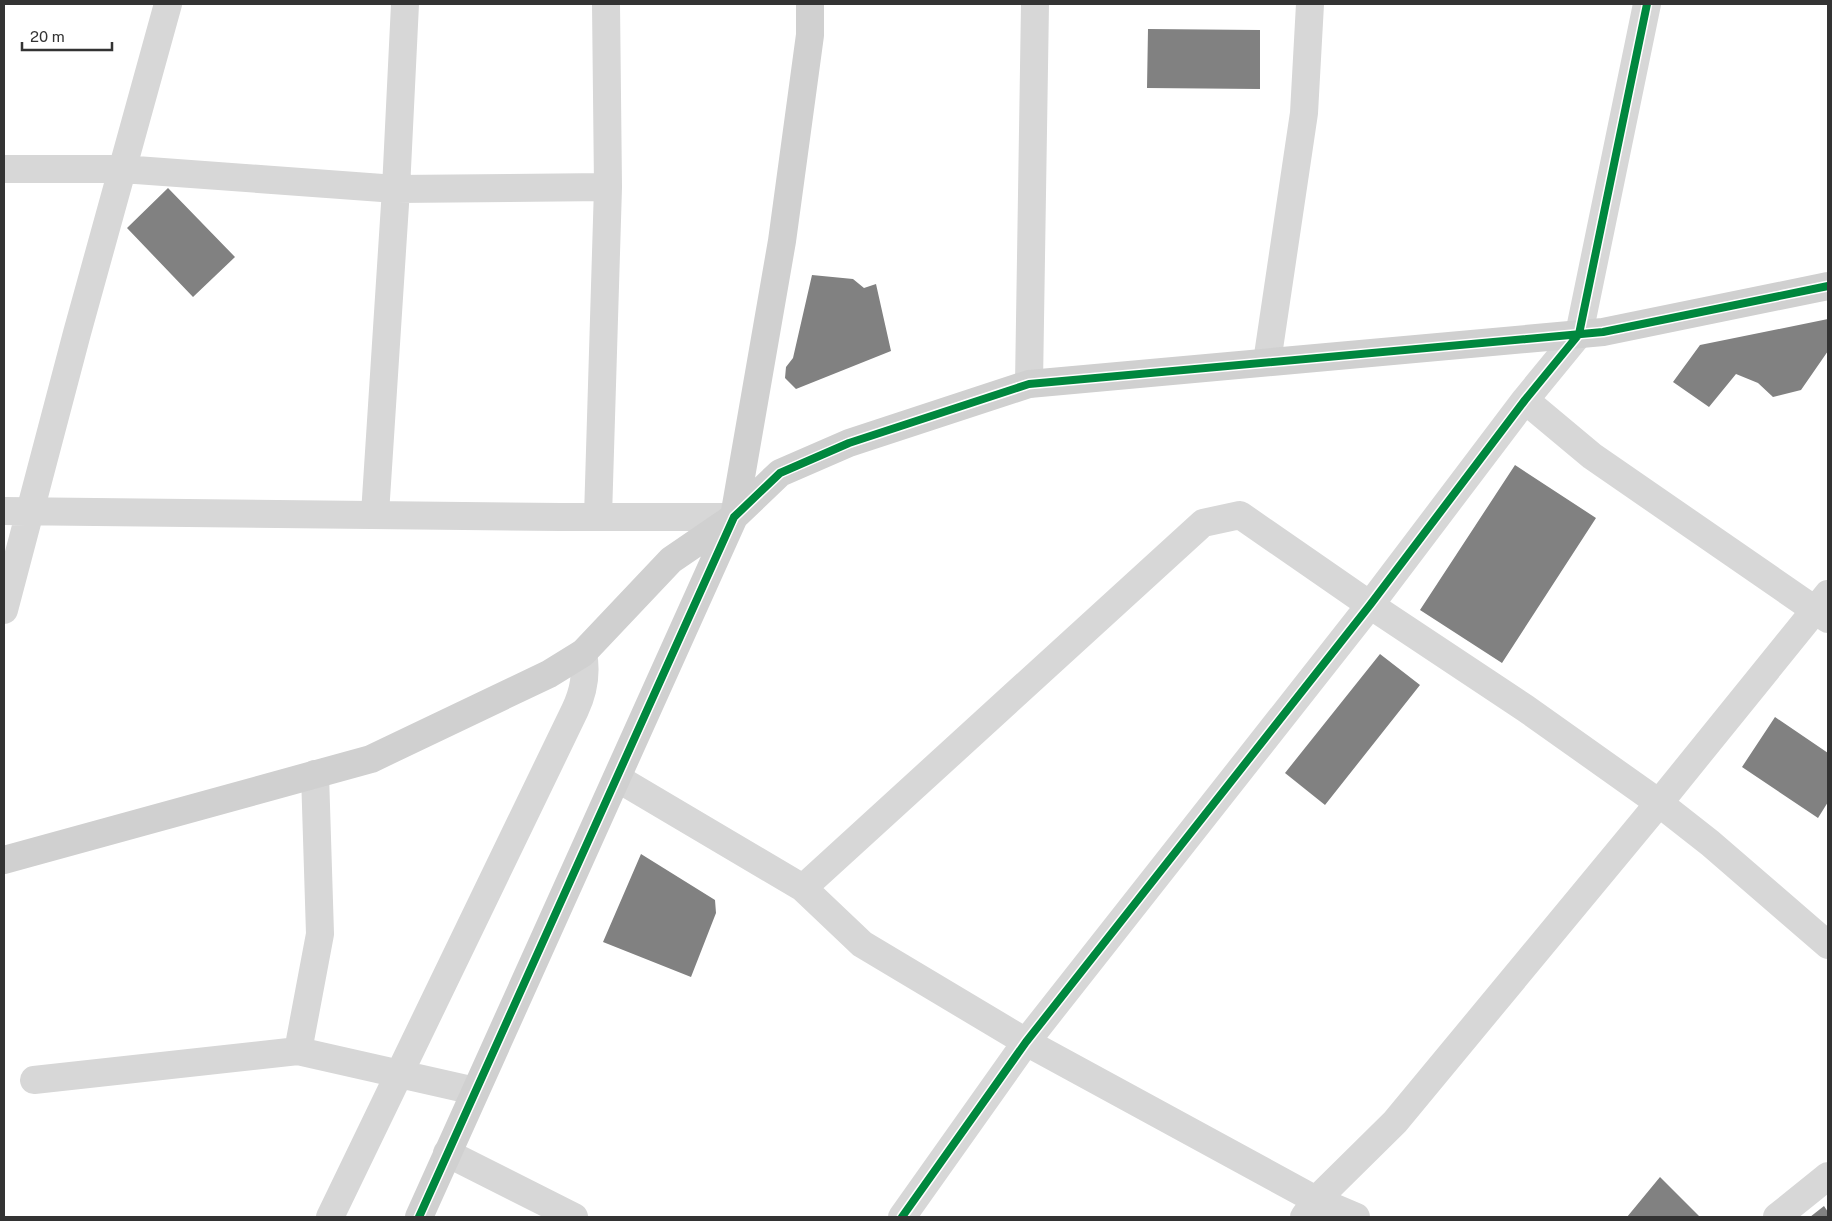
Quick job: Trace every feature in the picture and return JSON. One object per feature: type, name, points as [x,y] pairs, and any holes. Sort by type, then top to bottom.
[{"type":"street","points":[[4,610],[17,510],[122,169],[168,4]]},
{"type":"street","points":[[375,514],[396,189],[405,4]]},
{"type":"street","points":[[598,517],[608,188],[606,4]]},
{"type":"street","points":[[418,1217],[734,517],[782,241],[810,35],[810,4]]},
{"type":"street","points":[[1029,384],[1035,4]]},
{"type":"street","points":[[1267,362],[1304,113],[1310,4]]},
{"type":"street","points":[[902,1217],[1026,1042],[1370,605],[1525,400],[1580,334],[1646,4]]},
{"type":"street","points":[[4,169],[122,169],[396,189],[608,188]]},
{"type":"street","points":[[4,860],[371,759],[549,674],[583,653],[670,560],[734,517],[780,473],[849,443],[1029,384],[1603,332],[1828,286]]},
{"type":"street","points":[[1310,1209],[1395,1122],[1824,608],[1592,456],[1525,400]]},
{"type":"street","points":[[17,510],[734,517]]},
{"type":"street","points":[[803,888],[1203,523],[1240,515],[1660,803],[1710,843],[1828,945]]},
{"type":"street","points":[[330,1217],[582,694],[586,676],[583,653]]},
{"type":"street","points":[[298,1051],[320,934],[315,774]]},
{"type":"street","points":[[617,778],[803,888],[862,944],[1026,1042],[1310,1209],[1356,1217]]},
{"type":"street","points":[[34,1080],[298,1051],[475,1091]]},
{"type":"street","points":[[448,1153],[574,1217]]},
{"type":"street","points":[[1777,1217],[1828,1176]]},
{"type":"building","points":[[1148,29],[1260,30],[1260,89],[1147,88]]},
{"type":"building","points":[[168,188],[235,257],[193,297],[127,228]]},
{"type":"building","points":[[812,275],[853,279],[864,288],[876,284],[891,351],[796,389],[785,378],[786,367],[793,358]]},
{"type":"building","points":[[1828,319],[1828,351],[1801,390],[1773,397],[1758,383],[1736,374],[1709,407],[1673,382],[1700,345]]},
{"type":"building","points":[[1515,465],[1596,518],[1502,663],[1420,610]]},
{"type":"building","points":[[1380,654],[1420,685],[1325,805],[1285,773]]},
{"type":"building","points":[[1775,717],[1828,753],[1828,802],[1818,818],[1742,767]]},
{"type":"building","points":[[641,854],[715,900],[716,913],[691,977],[603,942]]},
{"type":"building","points":[[1660,1177],[1700,1217],[1627,1217]]},
{"type":"building","points":[[1824,1206],[1828,1212],[1828,1217],[1810,1217]]},
{"type":"cycle path","points":[[902,1217],[1026,1042],[1370,605],[1525,400],[1579,334],[1647,4]]},
{"type":"cycle path","points":[[419,1217],[734,517],[780,473],[849,443],[1029,384],[1603,332],[1828,286]]}]
